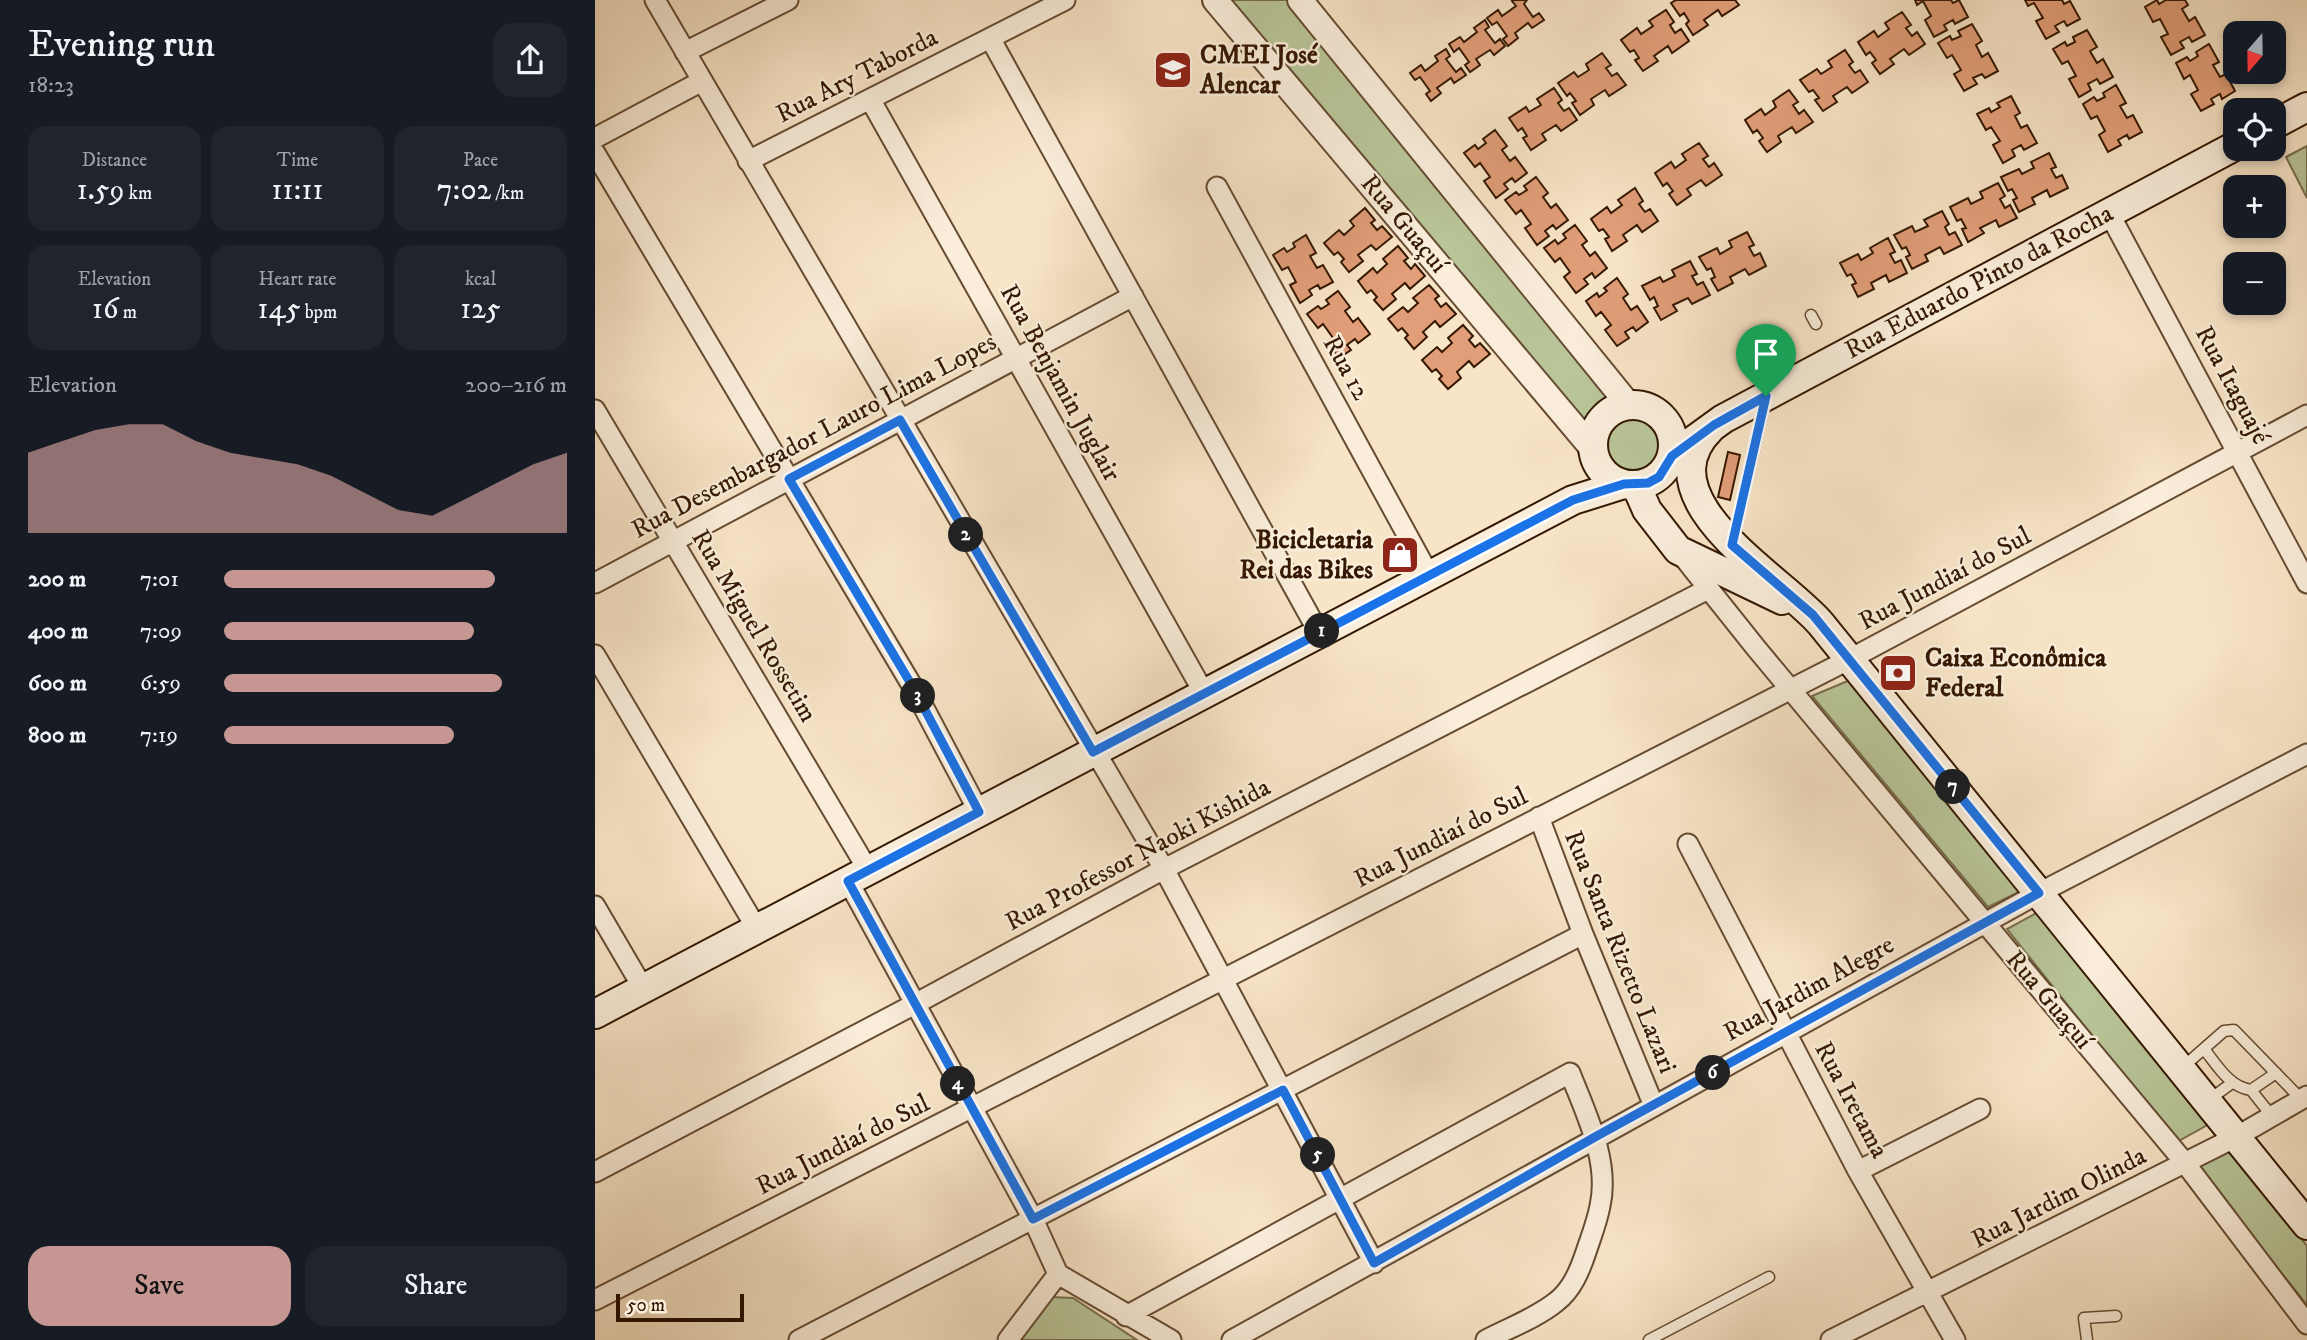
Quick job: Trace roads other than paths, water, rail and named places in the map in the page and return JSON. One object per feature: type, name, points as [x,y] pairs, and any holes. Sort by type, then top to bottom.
[{"type":"main road","points":[[2286,118],[2307,107]]},
{"type":"main road","name":"Rua Eduardo Pinto da Rocha","points":[[1670,462],[1717,423],[2223,152]]},
{"type":"main road","points":[[595,1014],[1573,500],[1648,483],[1659,477],[1670,462],[1674,443],[1671,429],[1663,418],[1653,409],[1628,404],[1606,415],[1593,436],[1593,452],[1573,500]]},
{"type":"main road","name":"Rua Eduardo Pinto da Rocha","points":[[1663,418],[1717,423]]},
{"type":"main road","points":[[1692,484],[1694,453],[1699,442],[1717,423]]},
{"type":"main road","points":[[1593,452],[1605,474],[1630,485]]},
{"type":"main road","points":[[1670,462],[1692,484]]},
{"type":"main road","name":"Rua Guaçuí","points":[[1692,484],[1699,503],[1712,523],[1732,545],[1813,615],[1850,659],[2307,1225]]},
{"type":"main road","name":"Rua Guaçuí","points":[[1630,485],[1678,550],[1813,615]]},
{"type":"main road","points":[[1678,550],[1711,559],[1717,558],[1732,545]]},
{"type":"street","points":[[655,0],[1093,752],[1164,869],[1374,1263]]},
{"type":"street","points":[[685,52],[789,0]]},
{"type":"street","name":"Rua Ary Taborda","points":[[748,161],[1065,0]]},
{"type":"street","name":"Rua Guaçuí","points":[[1215,0],[1593,452]]},
{"type":"street","points":[[1300,0],[1628,404]]},
{"type":"street","points":[[990,38],[1319,633]]},
{"type":"street","points":[[595,138],[702,81]]},
{"type":"street","name":"Rua Benjamin Juglair","points":[[870,99],[1205,693]]},
{"type":"street","points":[[595,153],[914,689],[979,812]]},
{"type":"street","name":"Rua 12","points":[[1217,187],[1429,575]]},
{"type":"street","name":"Rua Itaguajé","points":[[2109,213],[2307,583]]},
{"type":"street","name":"Rua Desembargador Lauro Lima Lopes","points":[[595,583],[1133,296]]},
{"type":"street","name":"Rua Miguel Rossetim","points":[[595,410],[673,541],[858,875],[915,1004],[1033,1219],[1058,1274]]},
{"type":"street","name":"Rua Jundiaí do Sul","points":[[595,1300],[1850,659],[2307,415]]},
{"type":"street","name":"Rua Guaçuí","points":[[1678,550],[1707,589],[2185,1163],[2307,1324]]},
{"type":"street","name":"Rua Professor Naoki Kishida","points":[[595,1172],[915,1004],[1164,869],[1707,589]]},
{"type":"street","points":[[595,655],[757,929]]},
{"type":"street","name":"Rua Jardim Alegre","points":[[1232,1340],[2039,893],[2307,754]]},
{"type":"street","name":"Rua Santa Rizetto Lazari","points":[[1539,817],[1583,934],[1654,1106]]},
{"type":"street","name":"Rua Iretama","points":[[1688,844],[1858,1171],[1955,1340]]},
{"type":"street","points":[[595,906],[643,988]]},
{"type":"street","points":[[799,1340],[1583,934]]},
{"type":"street","points":[[1126,1316],[1570,1073],[1595,1137],[1602,1180],[1601,1205],[1579,1272],[1568,1290],[1557,1302],[1486,1340]]},
{"type":"street","name":"Rua Jardim Olinda","points":[[1831,1340],[2236,1137],[2304,1097]]},
{"type":"street","points":[[1858,1171],[1980,1109]]},
{"type":"street","points":[[1007,1340],[1058,1274],[1171,1340]]},
{"type":"lane","points":[[1732,545],[1766,396]]},
{"type":"lane","points":[[2181,1069],[2224,1031],[2234,1030],[2304,1097]]},
{"type":"lane","points":[[2204,1049],[2232,1083],[2251,1090],[2271,1115]]},
{"type":"lane","points":[[2251,1090],[2276,1073]]},
{"type":"lane","points":[[2207,1101],[2232,1083]]},
{"type":"lane","points":[[1649,1340],[1667,1336],[1769,1277]]},
{"type":"lane","points":[[2087,1340],[2084,1318],[2116,1315]]},
{"type":"place","name":"CMEI José Alencar","points":[[1173,70]]},
{"type":"place","name":"Bicicletaria Rei das Bikes","points":[[1400,555]]},
{"type":"place","name":"Caixa Econômica Federal","points":[[1898,673]]}]
